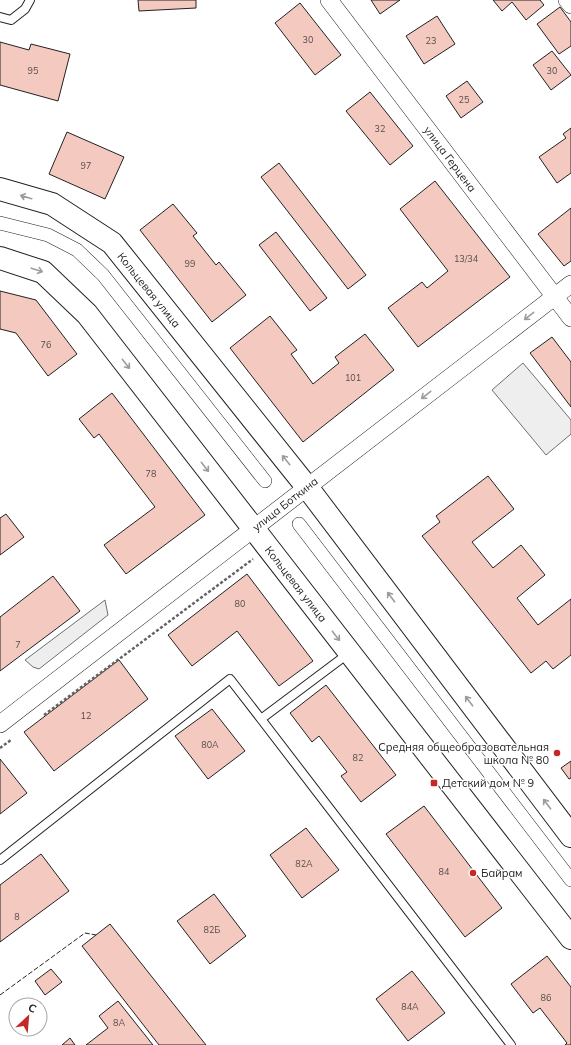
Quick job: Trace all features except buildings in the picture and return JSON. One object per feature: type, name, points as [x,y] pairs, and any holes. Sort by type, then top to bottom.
[{"type":"main road","name":"Кольцевая улица","points":[[0,189],[52,204],[112,244],[307,487],[571,836]]},
{"type":"main road","name":"Кольцевая улица","points":[[0,258],[43,272],[87,314],[571,938]]},
{"type":"street","name":"улица Герцена","points":[[329,0],[571,318]]},
{"type":"street","points":[[567,0],[571,5]]},
{"type":"street","points":[[0,223],[48,235],[77,250],[103,275],[265,481]]},
{"type":"street","name":"улица Боткина","points":[[0,724],[571,284]]},
{"type":"street","points":[[299,524],[571,880]]},
{"type":"lane","points":[[0,17],[11,20],[25,9],[30,0]]},
{"type":"lane","points":[[261,719],[349,653]]},
{"type":"lane","points":[[0,860],[230,679],[511,1045]]},
{"type":"path","points":[[38,720],[250,561]]},
{"type":"path","points":[[0,748],[12,738]]},
{"type":"shaded area","points":[[523,363],[571,420],[571,434],[546,455],[492,390]]},
{"type":"shaded area","points":[[105,600],[108,615],[39,669],[33,667],[25,660]]},
{"type":"fence","points":[[0,995],[85,933],[96,935]]},
{"type":"place","name":"Средняя общеобразовательная школа № 80","points":[[557,753]]},
{"type":"place","name":"Детский дом № 9","points":[[434,783]]},
{"type":"place","name":"Байрам","points":[[473,873]]}]
